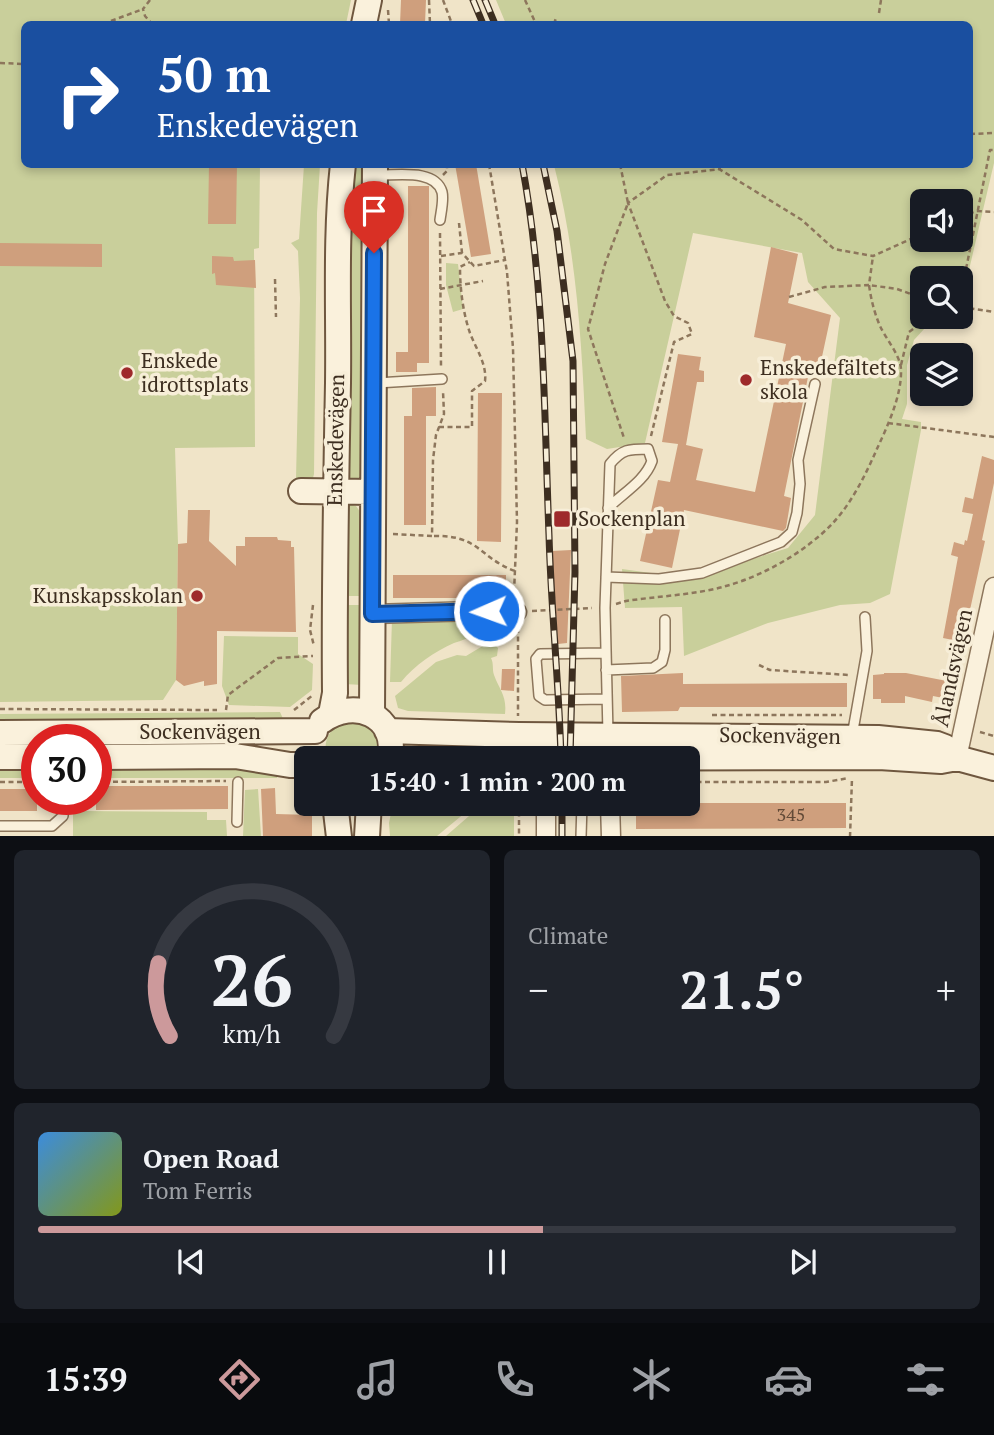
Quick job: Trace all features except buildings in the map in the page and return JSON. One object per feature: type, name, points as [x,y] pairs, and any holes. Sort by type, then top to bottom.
[{"type":"street","points":[[365,21],[369,0]]},
{"type":"street","points":[[377,0],[378,21]]},
{"type":"street","name":"Enskedevägen","points":[[323,723],[335,692],[338,253],[343,168]]},
{"type":"street","name":"Enskedevägen","points":[[375,170],[372,614],[380,723]]},
{"type":"street","points":[[301,491],[373,492]]},
{"type":"street","name":"Ålandsvägen","points":[[957,758],[991,618],[994,587]]},
{"type":"street","points":[[372,614],[516,611]]},
{"type":"street","points":[[312,746],[323,723],[351,709],[380,723],[391,746]]},
{"type":"street","name":"Sockenvägen","points":[[0,733],[323,723]]},
{"type":"street","name":"Sockenvägen","points":[[380,723],[519,735],[590,746]]},
{"type":"street","name":"Sockenvägen","points":[[670,746],[852,737],[937,744],[957,758],[994,768]]},
{"type":"street","name":"Sockenvägen","points":[[700,752],[941,761],[957,758]]},
{"type":"street","name":"Sockenvägen","points":[[112,757],[235,756],[294,765]]},
{"type":"street","points":[[0,757],[21,757]]},
{"type":"street","points":[[337,816],[339,836]]},
{"type":"street","points":[[367,836],[368,816]]},
{"type":"street","points":[[546,816],[546,836]]},
{"type":"street","points":[[610,816],[611,836]]},
{"type":"lane","points":[[375,170],[425,176],[437,184],[442,193],[440,220]]},
{"type":"lane","points":[[373,383],[442,379]]},
{"type":"lane","points":[[606,577],[659,579],[702,573],[781,542],[792,532],[800,484],[798,460],[815,384]]},
{"type":"lane","points":[[608,508],[648,474],[652,461],[648,449],[628,449],[620,452],[610,464],[608,508],[605,608],[609,746]]},
{"type":"lane","points":[[852,737],[867,651],[865,617]]},
{"type":"lane","points":[[606,670],[653,668],[662,662],[665,650],[665,620]]},
{"type":"lane","points":[[605,653],[540,654],[536,659],[539,696],[545,700],[606,699]]},
{"type":"lane","points":[[237,822],[239,782]]},
{"type":"lane","points":[[0,826],[52,826],[62,815]]},
{"type":"lane","points":[[581,836],[582,816]]},
{"type":"path","points":[[111,21],[143,9],[150,0]]},
{"type":"path","points":[[429,0],[430,21]]},
{"type":"path","points":[[443,0],[451,21]]},
{"type":"path","points":[[525,0],[535,21]]},
{"type":"path","points":[[879,13],[881,0]]},
{"type":"path","points":[[143,9],[149,21]]},
{"type":"path","points":[[0,63],[21,64]]},
{"type":"path","points":[[973,134],[994,133]]},
{"type":"path","points":[[966,266],[990,150],[994,150]]},
{"type":"path","points":[[490,168],[505,260],[515,401],[519,735]]},
{"type":"path","points":[[621,168],[628,203],[665,301],[674,316],[688,323],[692,334],[674,342],[648,449]]},
{"type":"path","points":[[628,449],[588,328],[605,264],[628,203],[667,175],[721,169],[802,220],[834,249],[873,256],[910,239]]},
{"type":"path","points":[[973,212],[994,212]]},
{"type":"path","points":[[432,536],[433,460],[444,414],[440,220]]},
{"type":"path","points":[[458,223],[462,253],[474,266],[505,260]]},
{"type":"path","points":[[440,256],[462,253]]},
{"type":"path","points":[[873,256],[869,285],[871,302],[901,367]]},
{"type":"path","points":[[439,427],[472,428],[472,391],[485,381],[486,373],[468,324],[460,285],[460,267],[470,261]]},
{"type":"path","points":[[275,279],[275,317]]},
{"type":"path","points":[[440,289],[482,281]]},
{"type":"path","points":[[789,298],[825,287],[869,285],[910,294]]},
{"type":"path","points":[[973,309],[994,312]]},
{"type":"path","points":[[516,611],[605,608],[625,601],[734,584],[806,546],[832,523],[853,496],[869,466],[888,424],[899,387],[909,332],[913,329]]},
{"type":"path","points":[[888,424],[994,437]]},
{"type":"path","points":[[390,534],[453,536],[466,539],[506,567],[515,570]]},
{"type":"path","points":[[0,709],[226,710],[228,695],[278,658],[317,656]]},
{"type":"path","points":[[759,665],[770,670],[862,675]]},
{"type":"path","points":[[293,710],[316,693]]},
{"type":"path","points":[[700,782],[826,782],[852,778],[850,836]]},
{"type":"path","points":[[0,782],[21,782]]},
{"type":"path","points":[[112,782],[239,782]]},
{"type":"path","points":[[519,816],[519,836]]},
{"type":"green space","name":"Enskede idrottsplats","points":[[0,0],[351,0],[347,21],[21,21],[21,168],[260,168],[259,248],[254,249],[255,447],[175,448],[178,544],[176,680],[163,700],[0,702]]},
{"type":"green space","points":[[496,0],[994,0],[994,163],[970,266],[910,266],[910,329],[924,329],[913,343],[910,343],[907,404],[902,419],[921,422],[921,430],[890,594],[870,603],[840,605],[768,623],[684,656],[682,607],[625,608],[622,569],[665,575],[727,567],[788,548],[815,515],[840,318],[808,282],[802,253],[693,233],[645,443],[607,449],[586,439],[580,335],[568,233],[555,168],[973,168],[973,21],[505,21]]},
{"type":"green space","points":[[304,168],[320,168],[312,482],[296,479],[300,298],[298,251],[291,243],[299,239]]},
{"type":"green space","points":[[353,168],[367,168],[361,476],[354,483],[346,483],[348,207]]},
{"type":"green space","points":[[385,185],[389,185],[387,377],[384,376]]},
{"type":"green space","points":[[446,263],[458,264],[463,309],[453,312],[446,285]]},
{"type":"green space","points":[[347,503],[356,506],[363,516],[363,596],[344,596]]},
{"type":"green space","points":[[344,605],[363,605],[363,685],[344,684]]},
{"type":"green space","points":[[494,618],[494,624],[432,655],[401,682],[390,682],[392,619]]},
{"type":"green space","points":[[224,636],[298,637],[298,654],[313,664],[312,690],[290,707],[229,705],[222,686]]},
{"type":"green space","points":[[491,641],[498,648],[497,656],[491,658],[494,675],[504,698],[505,714],[408,711],[398,708],[395,696],[436,662],[457,655],[466,656]]},
{"type":"green space","points":[[280,712],[285,723],[0,723],[0,714]]},
{"type":"green space","points":[[347,721],[363,725],[373,731],[378,746],[326,746],[329,735]]},
{"type":"green space","points":[[0,767],[21,767],[21,778],[0,778]]},
{"type":"green space","points":[[112,767],[224,767],[277,772],[277,778],[112,778]]},
{"type":"green space","points":[[258,789],[261,836],[243,836],[245,790]]},
{"type":"green space","points":[[112,811],[207,812],[207,820],[226,820],[227,836],[73,836],[73,815],[112,815]]},
{"type":"green space","points":[[390,816],[461,816],[437,836],[390,836]]},
{"type":"green space","points":[[469,816],[514,816],[514,836],[446,836]]},
{"type":"railway","points":[[473,0],[482,21]]},
{"type":"railway","points":[[485,0],[494,21]]},
{"type":"railway","points":[[523,168],[530,210],[539,303],[561,746]]},
{"type":"railway","points":[[544,168],[557,231],[573,361],[575,572],[570,746]]},
{"type":"railway","points":[[562,816],[562,836]]},
{"type":"place","name":"Enskede idrottsplats","points":[[127,373]]},
{"type":"place","name":"Enskedefältets skola","points":[[746,380]]},
{"type":"place","name":"Sockenplan","points":[[562,519]]},
{"type":"place","name":"Kunskapsskolan","points":[[197,596]]},
{"type":"route","points":[[374,253],[372,614],[489,611]]}]
